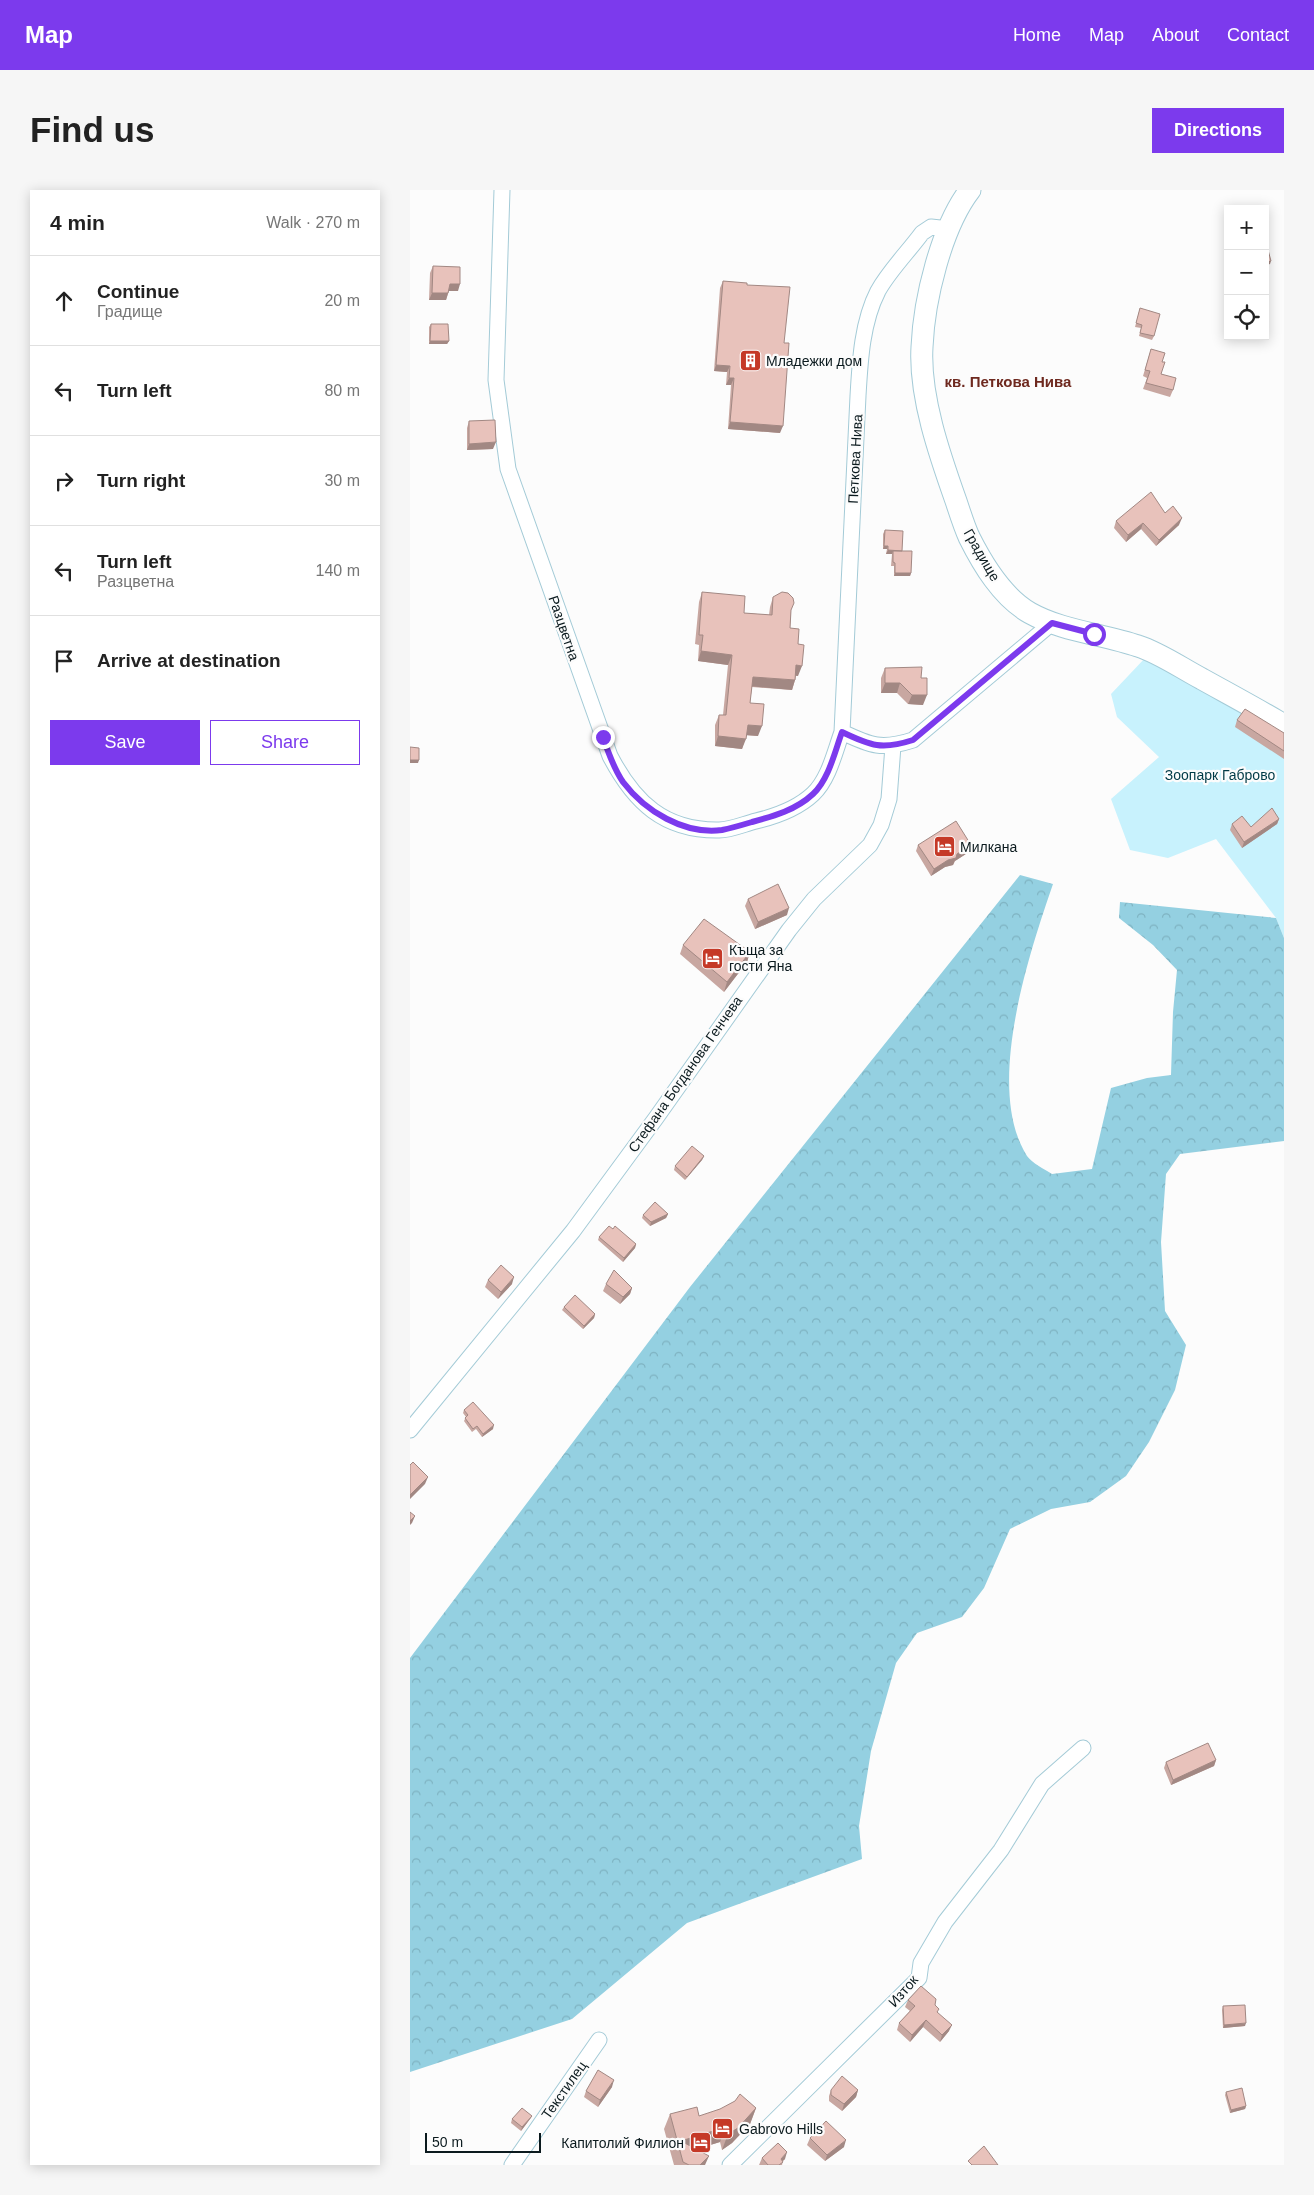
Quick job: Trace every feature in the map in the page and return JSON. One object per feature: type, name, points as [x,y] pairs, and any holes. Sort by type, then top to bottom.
[{"type":"street","name":"Разцветна","points":[[502,190],[496,380],[508,469],[607,749],[623,781],[639,799],[658,815],[688,828],[721,830],[789,811],[814,793],[828,771],[842,732]]},
{"type":"street","name":"Градище","points":[[970,190],[958,205],[934,272],[925,314],[921,348],[923,378],[929,411],[946,472],[968,536],[990,574],[1010,598],[1029,612],[1052,623],[1140,646],[1284,725]]},
{"type":"street","name":"Петкова Нива","points":[[842,732],[860,372],[869,313],[879,290],[922,233],[931,227],[949,229]]},
{"type":"street","points":[[842,732],[874,745],[893,746],[913,740],[1052,623]]},
{"type":"street","name":"Стефана Богданова Генчева","points":[[410,1430],[573,1231],[656,1118],[788,930],[814,899],[870,845],[881,825],[889,799],[893,746]]},
{"type":"street","name":"Изток","points":[[730,2165],[919,1978],[921,1963],[945,1922],[1001,1850],[1042,1784],[1083,1748]]},
{"type":"street","name":"Текстилец","points":[[512,2165],[599,2040]]},
{"type":"green space","name":"Зоопарк Габрово","points":[[1146,657],[1284,736],[1284,938],[1276,918],[1216,839],[1168,858],[1130,850],[1111,799],[1159,757],[1117,717],[1111,694]]},
{"type":"green space","points":[[1020,875],[1053,884],[1033,946],[1015,1021],[1010,1059],[1010,1095],[1015,1128],[1027,1156],[1052,1174],[1092,1169],[1111,1088],[1147,1078],[1171,1075],[1173,1012],[1177,970],[1153,945],[1119,918],[1120,902],[1276,918],[1284,938],[1284,1141],[1180,1154],[1166,1174],[1161,1242],[1165,1311],[1186,1345],[1175,1390],[1149,1442],[1126,1476],[1090,1502],[1051,1509],[1010,1529],[984,1588],[962,1617],[917,1633],[896,1663],[871,1751],[859,1826],[862,1859],[687,1923],[572,2019],[410,2072],[410,1658],[690,1287]]},
{"type":"building","points":[[433,266],[460,267],[460,284],[450,284],[448,293],[432,293]]},
{"type":"building","name":"Младежки дом","points":[[723,281],[747,283],[747,285],[790,287],[784,343],[789,343],[783,426],[730,422],[734,378],[729,378],[730,366],[716,365]]},
{"type":"building","points":[[1140,308],[1160,314],[1154,336],[1140,333],[1142,325],[1136,323]]},
{"type":"building","points":[[431,324],[448,324],[449,341],[430,341]]},
{"type":"building","points":[[1151,349],[1165,353],[1162,362],[1165,362],[1161,374],[1176,378],[1173,390],[1146,383],[1150,371],[1145,370]]},
{"type":"building","points":[[495,420],[496,442],[469,444],[469,421]]},
{"type":"building","points":[[1151,492],[1165,513],[1173,506],[1182,518],[1159,540],[1143,523],[1128,535],[1116,521]]},
{"type":"building","points":[[885,530],[903,531],[902,551],[888,550],[888,546],[884,546]]},
{"type":"building","points":[[893,551],[912,551],[911,573],[895,573]]},
{"type":"building","points":[[702,592],[745,596],[744,613],[772,615],[773,597],[782,592],[788,593],[793,598],[790,628],[799,629],[798,644],[804,645],[802,666],[796,665],[795,680],[753,677],[750,703],[764,704],[762,726],[748,725],[746,739],[718,736],[719,715],[726,715],[732,655],[701,651],[703,635],[699,635]]},
{"type":"building","points":[[922,667],[921,678],[927,678],[927,695],[912,695],[900,683],[885,683],[885,668]]},
{"type":"building","points":[[1245,709],[1284,733],[1284,751],[1237,720]]},
{"type":"building","points":[[410,747],[419,748],[419,760],[410,760]]},
{"type":"building","points":[[1272,808],[1279,819],[1244,842],[1232,824],[1242,816],[1251,827]]},
{"type":"building","name":"Милкана","points":[[956,821],[971,845],[957,854],[956,858],[948,860],[934,869],[918,845]]},
{"type":"building","points":[[778,884],[789,908],[758,922],[748,899]]},
{"type":"building","name":"Къща за гости Яна","points":[[704,919],[750,952],[727,982],[683,945]]},
{"type":"building","points":[[692,1146],[704,1156],[687,1177],[675,1166]]},
{"type":"building","points":[[655,1202],[668,1214],[651,1222],[643,1215]]},
{"type":"building","points":[[609,1226],[613,1229],[615,1226],[636,1244],[624,1258],[599,1237]]},
{"type":"building","points":[[501,1265],[514,1277],[501,1292],[488,1280]]},
{"type":"building","points":[[614,1270],[632,1288],[623,1297],[606,1284]]},
{"type":"building","points":[[575,1295],[595,1314],[584,1326],[564,1307]]},
{"type":"building","points":[[473,1402],[494,1425],[483,1434],[477,1426],[473,1429],[465,1418],[468,1415],[464,1410]]},
{"type":"building","points":[[413,1462],[428,1477],[410,1495],[410,1465]]},
{"type":"building","points":[[410,1512],[415,1516],[410,1521]]},
{"type":"building","points":[[1208,1743],[1216,1760],[1173,1780],[1166,1762]]},
{"type":"building","points":[[921,1986],[936,1999],[935,2005],[939,2009],[937,2012],[952,2025],[942,2035],[926,2020],[912,2035],[899,2023],[915,2006],[908,2000]]},
{"type":"building","points":[[1245,2005],[1246,2023],[1224,2025],[1223,2006]]},
{"type":"building","points":[[598,2070],[614,2080],[600,2100],[586,2091]]},
{"type":"building","points":[[842,2076],[858,2090],[844,2104],[831,2095],[831,2090]]},
{"type":"building","points":[[1242,2088],[1246,2106],[1231,2110],[1226,2092]]},
{"type":"building","points":[[740,2094],[756,2108],[738,2128],[728,2134],[726,2127],[681,2141],[709,2156],[700,2165],[689,2165],[683,2162],[670,2114],[697,2107],[699,2116],[720,2109],[735,2101]]},
{"type":"building","points":[[522,2108],[532,2116],[522,2127],[512,2119]]},
{"type":"building","points":[[826,2121],[846,2140],[827,2155],[810,2138]]},
{"type":"building","points":[[778,2143],[787,2152],[781,2159],[783,2162],[779,2165],[768,2165],[762,2158]]},
{"type":"building","points":[[984,2146],[998,2165],[972,2165],[968,2161]]},
{"type":"place","name":"Младежки дом","points":[[750,361]]},
{"type":"place","name":"Милкана","points":[[944,847]]},
{"type":"place","name":"Къща за гости Яна","points":[[713,958]]},
{"type":"place","name":"Gabrovo Hills","points":[[723,2129]]},
{"type":"place","name":"Капитолий Филион","points":[[700,2143]]},
{"type":"district","name":"кв. Петкова Нива","points":[[1008,382]]},
{"type":"route","points":[[603,737],[623,781],[639,799],[658,815],[688,828],[721,830],[789,811],[814,793],[828,771],[842,732],[874,745],[893,746],[913,740],[1052,623],[1094,634]]}]
